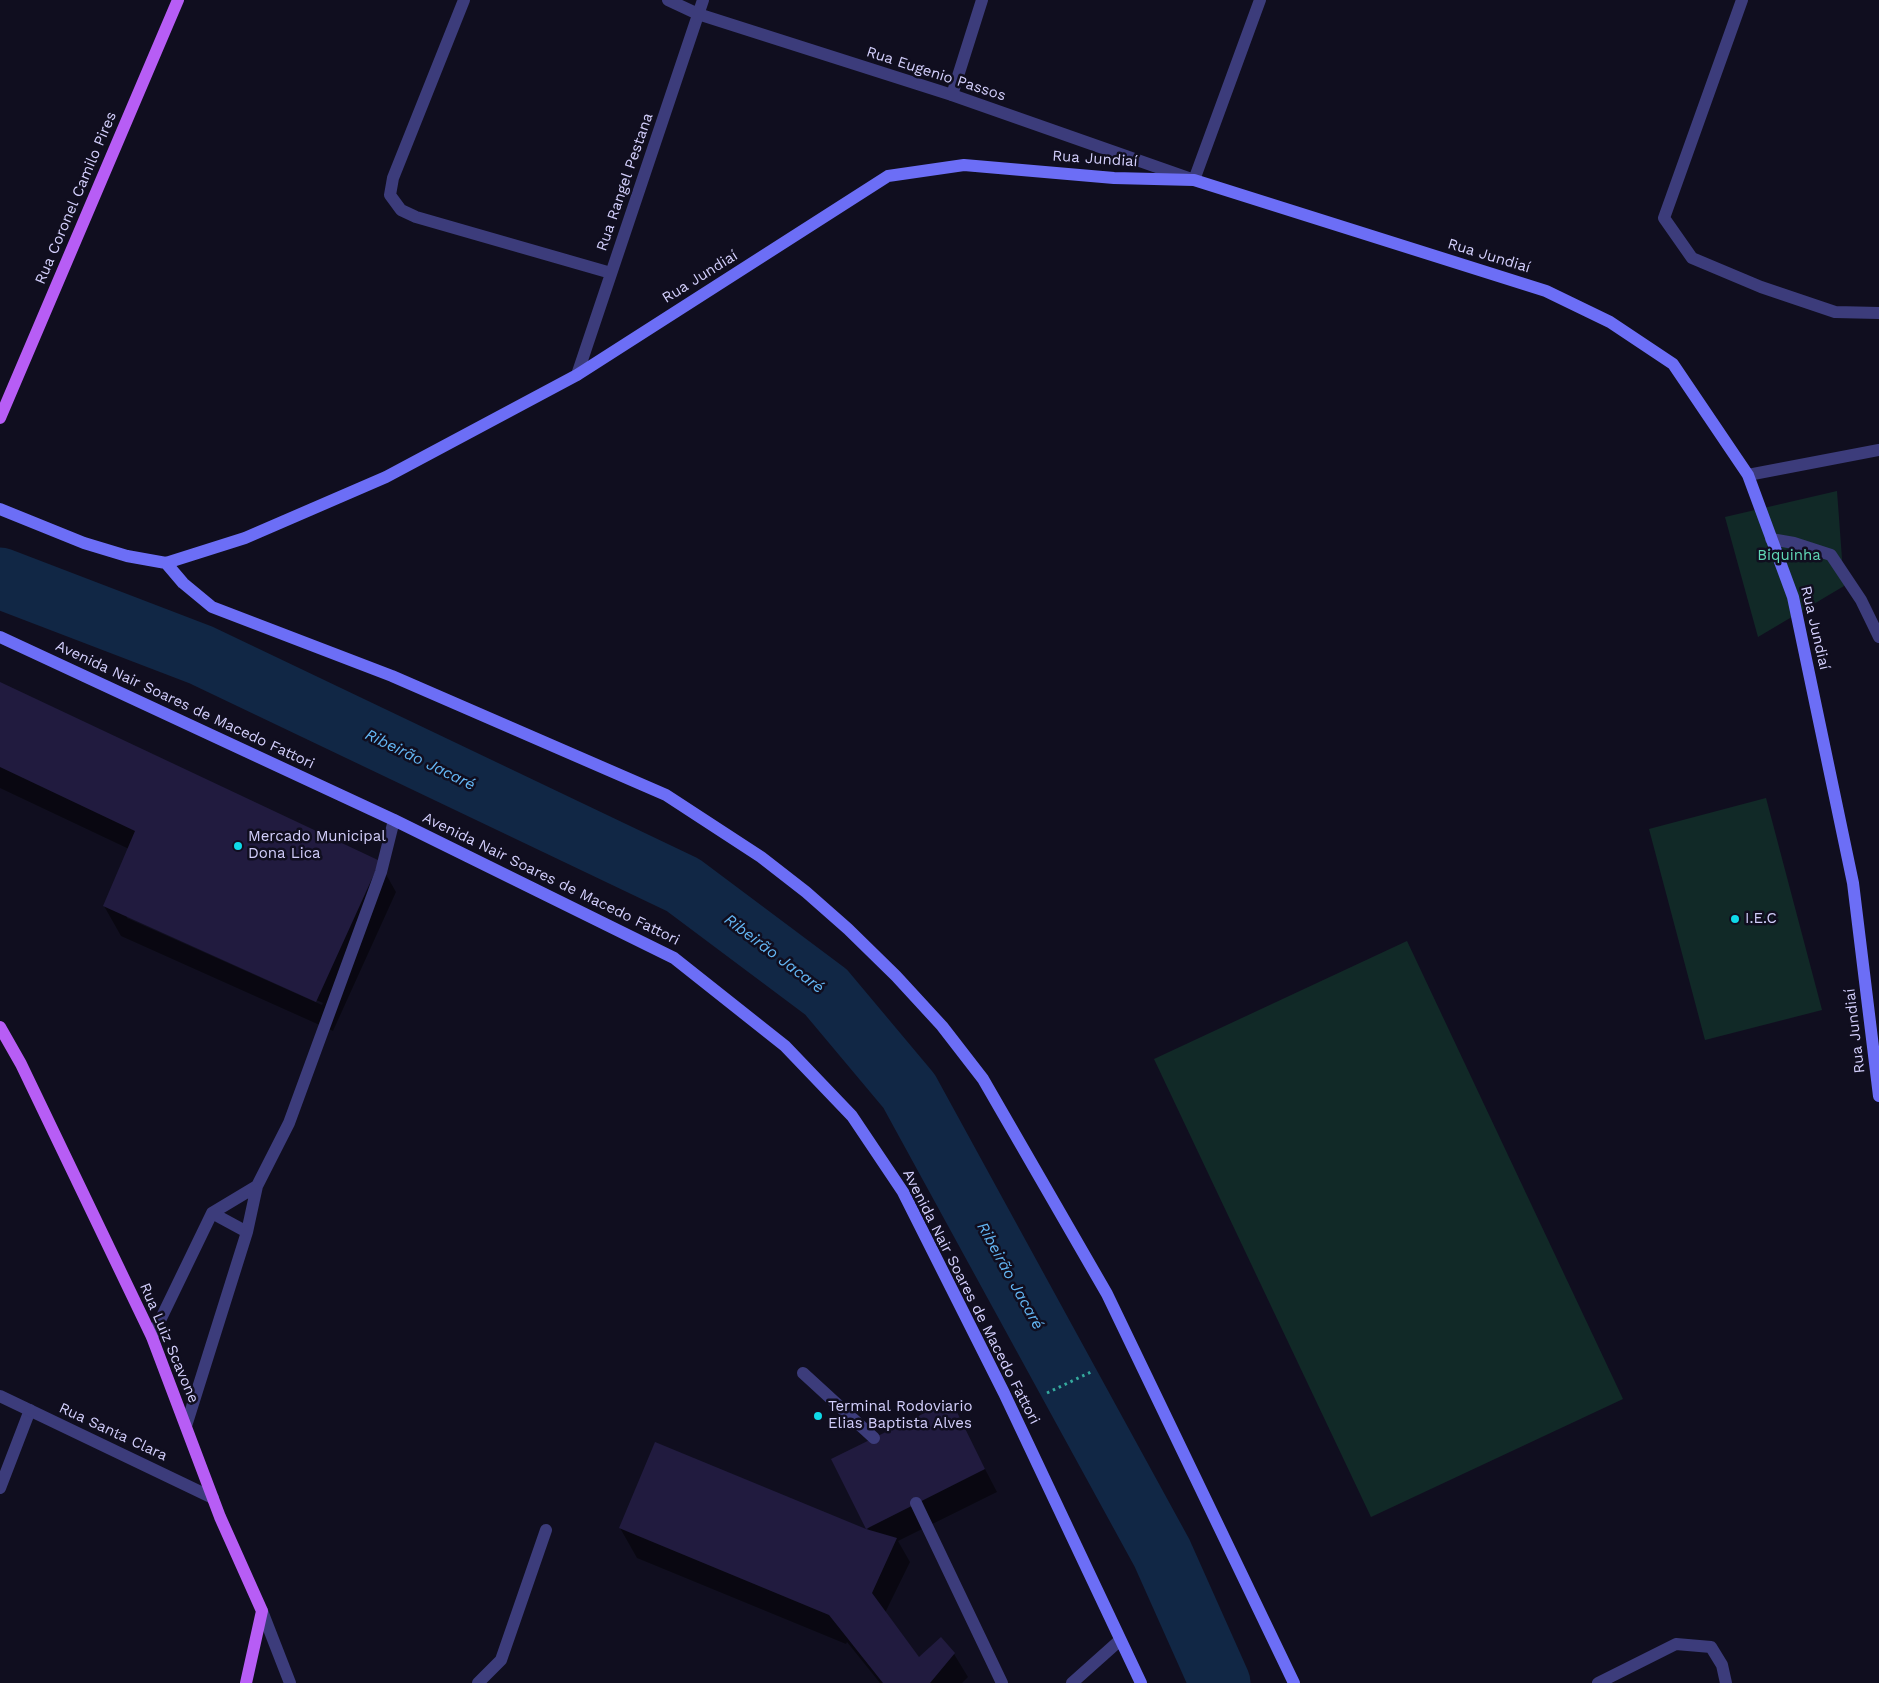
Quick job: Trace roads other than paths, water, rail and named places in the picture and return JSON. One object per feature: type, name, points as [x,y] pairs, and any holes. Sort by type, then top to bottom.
[{"type":"main road","name":"Rua Coronel Camilo Pires","points":[[2,414],[178,0]]},
{"type":"main road","name":"Rua Jundiaí","points":[[166,563],[245,538],[386,477],[577,375],[888,176],[964,165],[1114,178],[1194,180],[1546,291],[1610,322],[1673,364],[1748,475],[1793,597],[1853,883],[1879,1096]]},
{"type":"main road","points":[[0,509],[84,543],[127,556],[166,563],[183,583],[212,607],[392,676],[666,795],[761,857],[848,929],[890,969],[942,1026],[984,1079],[1107,1294],[1294,1683]]},
{"type":"main road","name":"Avenida Nair Soares de Macedo Fattori","points":[[0,637],[394,820],[674,958],[785,1046],[852,1116],[903,1192],[1004,1393],[1119,1641],[1141,1683]]},
{"type":"main road","name":"Rua Luiz Scavone","points":[[0,1027],[21,1064],[152,1337],[213,1498],[262,1611]]},
{"type":"main road","points":[[246,1683],[262,1611]]},
{"type":"street","points":[[464,0],[393,178],[390,195],[401,210],[416,217],[611,272]]},
{"type":"street","name":"Rua Eugenio Passos","points":[[668,0],[698,14],[952,95],[1194,180]]},
{"type":"street","name":"Rua Rangel Pestana","points":[[577,375],[703,0]]},
{"type":"street","points":[[952,95],[982,0]]},
{"type":"street","points":[[1194,180],[1260,0]]},
{"type":"street","points":[[1742,0],[1664,218],[1692,258],[1761,287],[1835,312],[1879,313]]},
{"type":"street","points":[[1748,475],[1879,450]]},
{"type":"street","points":[[1771,539],[1794,543],[1831,555],[1861,600],[1879,637]]},
{"type":"street","points":[[186,1426],[247,1232],[257,1186],[290,1123],[312,1057],[381,872],[394,820]]},
{"type":"street","points":[[152,1337],[212,1213],[257,1186]]},
{"type":"street","points":[[212,1213],[247,1232]]},
{"type":"street","points":[[804,1373],[874,1438]]},
{"type":"street","name":"Rua Santa Clara","points":[[0,1396],[213,1498]]},
{"type":"street","points":[[0,1488],[30,1410]]},
{"type":"street","points":[[916,1503],[1002,1683]]},
{"type":"street","points":[[478,1683],[501,1660],[546,1530]]},
{"type":"street","points":[[262,1611],[290,1683]]},
{"type":"street","points":[[1072,1683],[1119,1641]]},
{"type":"street","points":[[1598,1683],[1676,1644],[1711,1646],[1722,1665],[1726,1683]]},
{"type":"waterway","name":"Ribeirão Jacaré","points":[[0,578],[201,655],[683,885],[826,992],[909,1091],[1162,1553],[1220,1683]]},
{"type":"place","name":"Mercado Municipal Dona Lica","points":[[238,846]]},
{"type":"place","name":"I.E.C","points":[[1735,919]]},
{"type":"place","name":"Terminal Rodoviario Elias Baptista Alves","points":[[818,1416]]},
{"type":"park label","name":"Biquinha","points":[[1789,556]]}]
